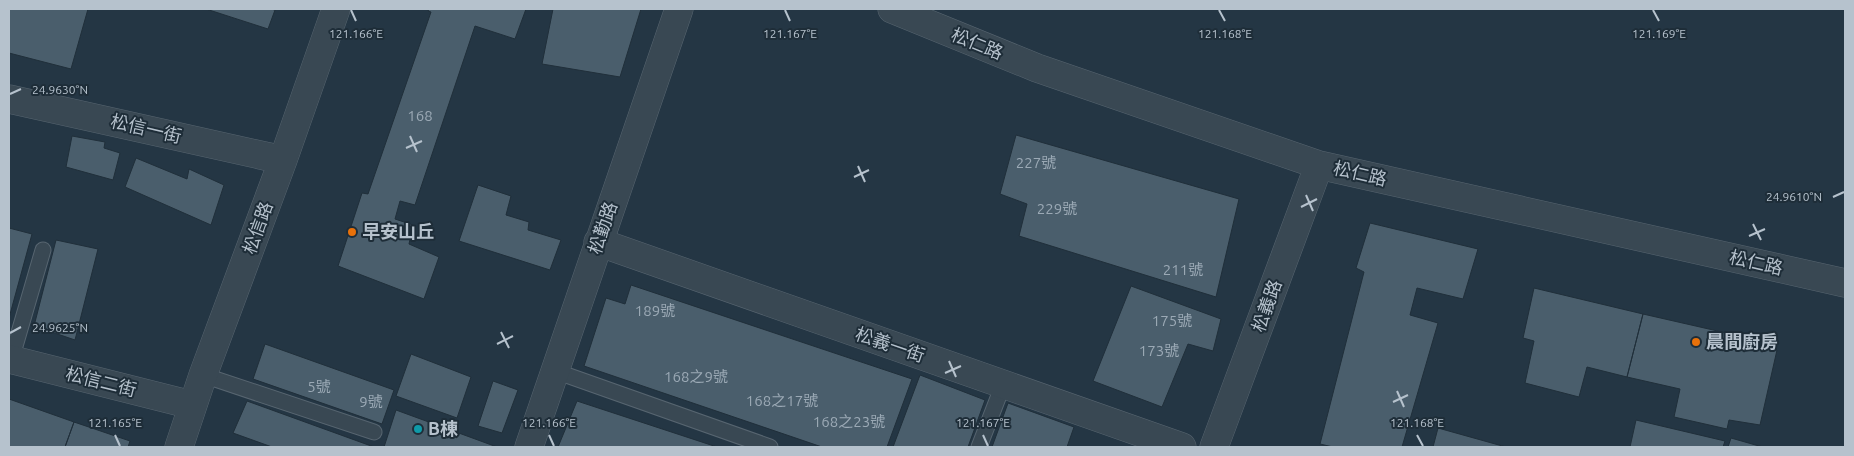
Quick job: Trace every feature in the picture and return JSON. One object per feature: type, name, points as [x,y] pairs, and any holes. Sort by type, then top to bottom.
[{"type":"street","name":"松信路","points":[[179,447],[192,405],[283,160],[336,9]]},
{"type":"street","name":"松勤路","points":[[529,447],[679,9]]},
{"type":"street","name":"松仁路","points":[[892,9],[1037,68],[1319,165],[1845,284]]},
{"type":"street","name":"松信一街","points":[[9,99],[283,160]]},
{"type":"street","name":"松義路","points":[[1214,447],[1319,165]]},
{"type":"street","name":"松義一街","points":[[598,242],[1182,447]]},
{"type":"street","name":"松信二街","points":[[10,360],[192,405]]},
{"type":"lane","points":[[10,360],[43,250]]},
{"type":"lane","points":[[555,372],[770,447]]},
{"type":"lane","points":[[203,375],[374,432]]},
{"type":"lane","points":[[980,447],[1003,384]]},
{"type":"building","points":[[9,9],[88,9],[71,69],[9,53]]},
{"type":"building","points":[[206,9],[270,9],[275,10],[268,29]]},
{"type":"building","points":[[429,9],[526,9],[515,39],[475,26],[415,205],[400,201],[395,219],[413,225],[409,244],[439,257],[424,299],[338,266],[362,193],[368,194],[431,12],[428,11]]},
{"type":"building","points":[[553,9],[641,9],[620,77],[542,64]]},
{"type":"building","points":[[1016,135],[1239,199],[1216,297],[1019,236],[1027,204],[1000,194]]},
{"type":"building","points":[[72,136],[105,142],[104,148],[120,153],[113,180],[66,167]]},
{"type":"building","points":[[136,158],[187,179],[189,169],[224,185],[211,225],[125,187]]},
{"type":"building","points":[[478,185],[511,196],[506,215],[529,222],[528,230],[561,240],[550,270],[459,241]]},
{"type":"building","points":[[1370,223],[1478,249],[1463,299],[1417,288],[1410,315],[1438,323],[1402,447],[1333,447],[1320,444],[1364,272],[1356,268]]},
{"type":"building","points":[[9,228],[32,234],[9,318]]},
{"type":"building","points":[[56,240],[98,249],[75,340],[34,326]]},
{"type":"building","points":[[631,285],[912,379],[887,447],[822,447],[584,366],[606,298],[625,304]]},
{"type":"building","points":[[1131,286],[1221,319],[1213,351],[1188,344],[1162,407],[1093,381]]},
{"type":"building","points":[[1534,288],[1643,314],[1627,377],[1587,367],[1579,397],[1525,383],[1534,341],[1523,338]]},
{"type":"building","points":[[1643,314],[1757,340],[1756,346],[1777,350],[1760,425],[1729,420],[1727,429],[1674,417],[1680,389],[1627,377]]},
{"type":"building","points":[[265,344],[394,390],[382,424],[253,379]]},
{"type":"building","points":[[411,354],[471,377],[457,418],[396,396]]},
{"type":"building","points":[[920,375],[985,400],[968,447],[893,447]]},
{"type":"building","points":[[493,381],[518,390],[502,433],[478,426]]},
{"type":"building","points":[[9,399],[74,422],[65,447],[9,447]]},
{"type":"building","points":[[247,401],[374,447],[272,447],[233,433]]},
{"type":"building","points":[[577,401],[717,447],[558,447]]},
{"type":"building","points":[[1008,403],[1074,427],[1067,447],[992,447]]},
{"type":"building","name":"B棟","points":[[396,410],[497,447],[384,447]]},
{"type":"building","points":[[1636,420],[1725,441],[1723,447],[1630,447]]},
{"type":"building","points":[[74,422],[130,441],[128,447],[65,447]]},
{"type":"building","points":[[1438,428],[1506,447],[1433,447]]},
{"type":"building","points":[[1731,438],[1759,446],[1764,447],[1728,447]]},
{"type":"place","name":"早安山丘","points":[[352,232]]},
{"type":"place","name":"晨間廚房","points":[[1696,342]]},
{"type":"place","name":"B棟","points":[[418,429]]}]
